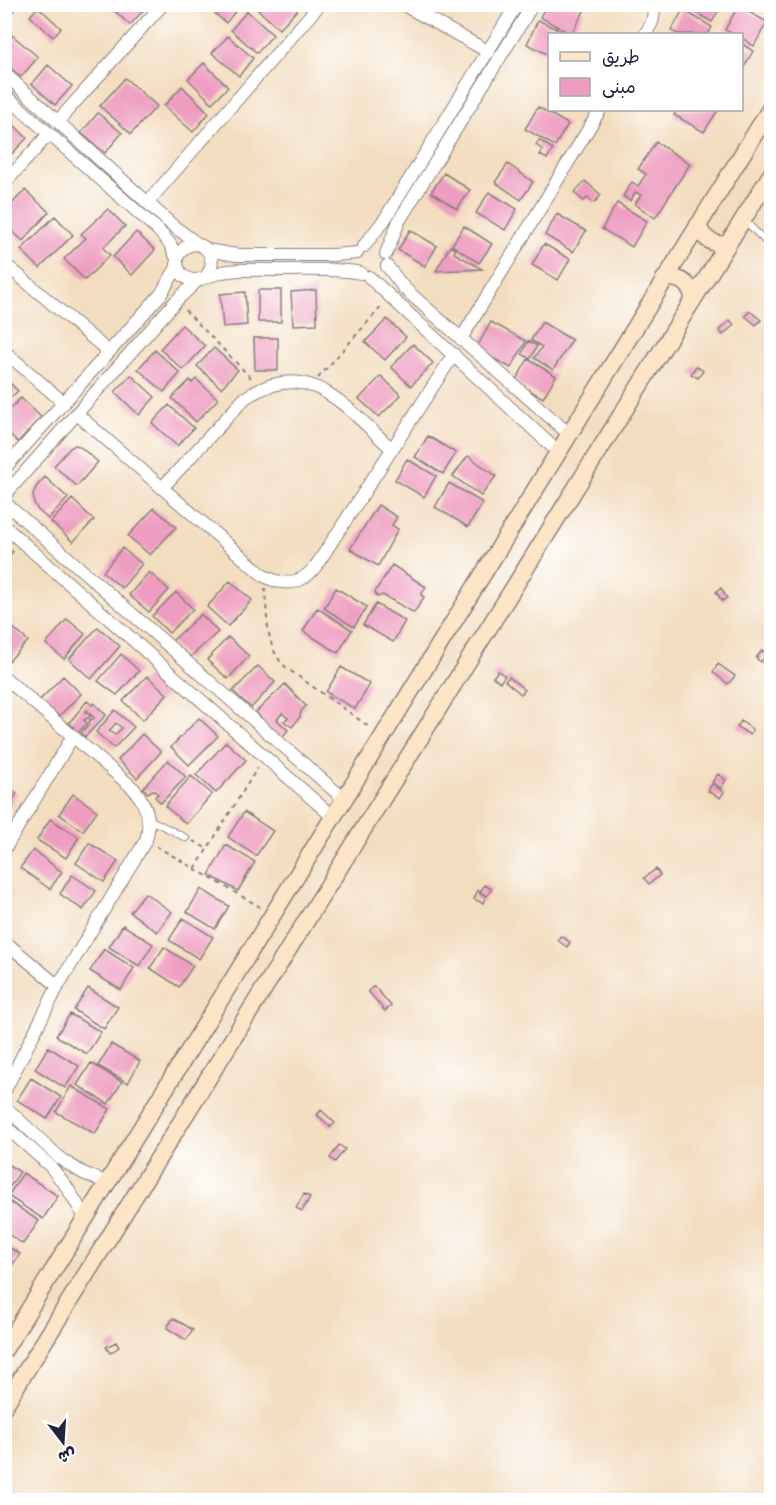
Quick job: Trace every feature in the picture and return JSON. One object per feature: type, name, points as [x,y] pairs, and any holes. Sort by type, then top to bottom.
[{"type":"street","points":[[4,12],[11,4]]},
{"type":"street","points":[[58,121],[163,4]]},
{"type":"street","points":[[148,202],[320,4]]},
{"type":"street","points":[[402,4],[489,52]]},
{"type":"street","points":[[517,4],[385,219],[360,250],[355,264],[558,452]]},
{"type":"street","points":[[4,94],[158,230],[170,244],[177,263],[188,279],[237,270],[333,270],[365,275],[382,273],[399,221],[533,4]]},
{"type":"street","points":[[646,33],[652,23],[655,5]]},
{"type":"street","points":[[4,73],[178,230],[203,248],[212,260],[212,266],[202,278],[177,301],[4,496]]},
{"type":"street","points":[[4,1350],[771,106]]},
{"type":"street","points":[[461,339],[599,111]]},
{"type":"street","points":[[4,184],[49,134]]},
{"type":"street","points":[[4,1406],[101,1254],[771,173]]},
{"type":"street","points":[[698,225],[708,240],[726,245]]},
{"type":"street","points":[[4,469],[161,294],[177,263],[179,254],[188,246],[236,255],[334,255],[374,245],[379,246],[404,288],[569,434]]},
{"type":"street","points":[[4,263],[109,352]]},
{"type":"street","points":[[664,279],[683,281],[693,296]]},
{"type":"street","points":[[4,351],[64,403]]},
{"type":"street","points":[[77,414],[264,576],[275,582],[287,584],[309,575],[454,354]]},
{"type":"street","points":[[162,488],[245,398],[260,388],[277,382],[295,381],[312,384],[328,392],[392,449]]},
{"type":"street","points":[[4,502],[344,799]]},
{"type":"street","points":[[4,526],[266,755],[333,817]]},
{"type":"street","points":[[124,631],[136,617]]},
{"type":"street","points":[[4,677],[134,789],[141,798],[149,819],[146,840],[58,986],[4,1092]]},
{"type":"street","points":[[202,699],[214,686]]},
{"type":"street","points":[[4,850],[73,736]]},
{"type":"street","points":[[4,940],[58,986]]},
{"type":"street","points":[[4,1106],[62,1160],[83,1173],[108,1183]]},
{"type":"street","points":[[4,1125],[50,1166],[66,1186],[85,1218]]},
{"type":"street","points":[[73,1239],[75,1245],[84,1252],[101,1254]]},
{"type":"street","points":[[40,1292],[56,1295],[66,1307]]},
{"type":"lane","points":[[742,219],[771,248]]},
{"type":"lane","points":[[149,819],[186,838]]},
{"type":"path","points":[[312,384],[391,296]]},
{"type":"path","points":[[177,301],[260,388]]},
{"type":"path","points":[[264,576],[270,644],[276,658],[288,669],[383,736]]},
{"type":"path","points":[[195,868],[266,755]]},
{"type":"path","points":[[186,838],[206,848]]},
{"type":"path","points":[[146,840],[273,915]]},
{"type":"building","points":[[107,4],[149,4],[130,25]]},
{"type":"building","points":[[204,4],[241,4],[226,23]]},
{"type":"building","points":[[547,4],[573,4],[584,11],[572,33],[540,17]]},
{"type":"building","points":[[682,4],[722,4],[712,22]]},
{"type":"building","points":[[295,5],[299,8],[279,29],[254,6]]},
{"type":"building","points":[[738,6],[767,22],[754,46],[743,39],[743,33],[732,33],[725,30]]},
{"type":"building","points":[[38,7],[61,28],[53,37],[30,16]]},
{"type":"building","points":[[683,10],[712,27],[709,33],[671,31]]},
{"type":"building","points":[[247,11],[273,35],[257,53],[231,30]]},
{"type":"building","points":[[538,20],[565,33],[548,33],[548,54],[527,44]]},
{"type":"building","points":[[12,35],[38,57],[21,77],[5,63],[5,43]]},
{"type":"building","points":[[228,36],[253,58],[239,76],[212,53]]},
{"type":"building","points":[[743,45],[753,51],[743,69]]},
{"type":"building","points":[[204,63],[228,87],[212,103],[188,79]]},
{"type":"building","points":[[48,65],[72,86],[55,105],[32,84]]},
{"type":"building","points":[[125,78],[157,106],[131,134],[100,106]]},
{"type":"building","points":[[182,86],[209,113],[193,132],[164,106]]},
{"type":"building","points":[[538,107],[568,124],[555,146],[525,129]]},
{"type":"building","points":[[676,111],[717,111],[704,132],[674,115]]},
{"type":"building","points":[[98,113],[122,133],[105,153],[81,133]]},
{"type":"building","points":[[5,116],[27,138],[5,161]]},
{"type":"building","points":[[539,140],[553,149],[547,159],[540,155],[543,150],[536,145]]},
{"type":"building","points":[[656,142],[690,164],[655,218],[635,204],[641,195],[636,192],[630,201],[623,196],[632,182],[638,186],[646,174],[638,169]]},
{"type":"building","points":[[508,164],[533,182],[521,200],[495,182]]},
{"type":"building","points":[[444,173],[470,190],[457,209],[431,192]]},
{"type":"building","points":[[585,181],[601,195],[594,203],[587,198],[584,201],[574,193]]},
{"type":"building","points":[[25,190],[49,212],[23,241],[4,224],[4,212]]},
{"type":"building","points":[[489,192],[517,209],[505,230],[476,213]]},
{"type":"building","points":[[617,203],[647,221],[632,247],[602,229]]},
{"type":"building","points":[[108,209],[125,226],[103,248],[110,255],[85,280],[64,259],[86,238],[81,234]]},
{"type":"building","points":[[557,214],[586,231],[573,252],[545,235]]},
{"type":"building","points":[[55,216],[73,235],[40,268],[21,250]]},
{"type":"building","points":[[464,226],[492,244],[479,263],[452,245]]},
{"type":"building","points":[[410,230],[437,246],[425,266],[398,250]]},
{"type":"building","points":[[136,232],[155,250],[132,275],[113,257]]},
{"type":"building","points":[[544,244],[570,259],[558,280],[532,265]]},
{"type":"building","points":[[450,246],[456,249],[454,253],[482,269],[436,271]]},
{"type":"building","points":[[258,290],[281,290],[281,322],[258,322]]},
{"type":"building","points":[[316,290],[317,324],[293,325],[291,292]]},
{"type":"building","points":[[245,292],[247,325],[223,327],[220,294]]},
{"type":"building","points":[[750,311],[761,320],[756,325],[745,316]]},
{"type":"building","points":[[387,319],[406,337],[385,360],[365,342]]},
{"type":"building","points":[[730,320],[734,325],[723,335],[719,330]]},
{"type":"building","points":[[491,322],[526,341],[511,368],[476,349]]},
{"type":"building","points":[[542,322],[572,340],[553,370],[534,358],[542,347],[531,340]]},
{"type":"building","points":[[182,325],[205,346],[183,370],[160,349]]},
{"type":"building","points":[[254,338],[278,338],[278,370],[255,370]]},
{"type":"building","points":[[528,341],[537,346],[530,359],[522,354]]},
{"type":"building","points":[[413,344],[433,363],[411,386],[391,367]]},
{"type":"building","points":[[214,348],[238,370],[221,388],[197,366]]},
{"type":"building","points":[[155,350],[180,373],[164,392],[138,369]]},
{"type":"building","points":[[528,359],[556,376],[543,398],[515,382]]},
{"type":"building","points":[[696,366],[703,371],[698,378],[691,374]]},
{"type":"building","points":[[131,375],[155,397],[139,415],[115,392]]},
{"type":"building","points":[[381,376],[401,395],[379,417],[359,399]]},
{"type":"building","points":[[4,377],[18,391],[4,403]]},
{"type":"building","points":[[196,379],[218,399],[196,422],[172,398],[190,380],[192,383]]},
{"type":"building","points":[[21,398],[41,417],[18,442],[4,429],[4,415]]},
{"type":"building","points":[[169,405],[194,428],[177,446],[152,423]]},
{"type":"building","points":[[428,436],[456,453],[443,474],[415,457]]},
{"type":"building","points":[[75,445],[98,462],[77,486],[54,466]]},
{"type":"building","points":[[468,456],[496,476],[481,496],[453,476]]},
{"type":"building","points":[[407,459],[436,476],[424,497],[395,480]]},
{"type":"building","points":[[45,477],[68,498],[48,519],[38,510],[33,494]]},
{"type":"building","points":[[449,483],[483,503],[468,527],[435,507]]},
{"type":"building","points":[[72,499],[94,520],[73,542],[51,522]]},
{"type":"building","points":[[378,505],[397,517],[392,525],[398,529],[378,566],[350,549]]},
{"type":"building","points":[[154,508],[176,527],[150,555],[128,536]]},
{"type":"building","points":[[4,545],[13,552],[4,561]]},
{"type":"building","points":[[122,548],[142,564],[122,588],[103,572]]},
{"type":"building","points":[[392,565],[426,587],[421,595],[424,597],[414,613],[383,595],[377,597],[375,592]]},
{"type":"building","points":[[149,572],[169,590],[149,612],[129,595]]},
{"type":"building","points":[[230,581],[252,600],[228,626],[207,607]]},
{"type":"building","points":[[336,588],[367,607],[354,627],[324,608]]},
{"type":"building","points":[[721,588],[727,598],[722,601],[716,592]]},
{"type":"building","points":[[176,592],[193,609],[169,633],[152,616]]},
{"type":"building","points":[[376,604],[405,621],[393,642],[363,625]]},
{"type":"building","points":[[317,608],[352,630],[338,653],[303,631]]},
{"type":"building","points":[[201,614],[218,632],[187,660],[171,642]]},
{"type":"building","points":[[67,619],[85,634],[64,659],[46,644]]},
{"type":"building","points":[[11,626],[28,641],[6,664],[4,633]]},
{"type":"building","points":[[98,627],[120,646],[91,679],[69,659]]},
{"type":"building","points":[[228,637],[249,656],[228,679],[207,660]]},
{"type":"building","points":[[762,650],[767,654],[761,662],[756,658]]},
{"type":"building","points":[[121,654],[139,671],[117,695],[98,681]]},
{"type":"building","points":[[718,664],[735,676],[728,684],[713,672]]},
{"type":"building","points":[[258,666],[275,682],[251,708],[233,691]]},
{"type":"building","points":[[341,667],[370,684],[355,709],[326,692]]},
{"type":"building","points":[[498,671],[505,676],[500,682],[493,677]]},
{"type":"building","points":[[63,676],[81,694],[58,717],[40,700]]},
{"type":"building","points":[[147,676],[167,694],[143,720],[123,701]]},
{"type":"building","points":[[509,677],[525,690],[521,694],[505,681]]},
{"type":"building","points":[[285,684],[306,706],[292,727],[284,721],[288,718],[282,713],[277,720],[288,730],[280,740],[261,725],[261,718],[256,712]]},
{"type":"building","points":[[87,701],[92,705],[94,703],[106,715],[85,737],[81,733],[89,724],[90,719],[94,718],[87,710],[85,712],[91,716],[84,720],[87,723],[77,734],[69,723]]},
{"type":"building","points":[[115,710],[134,727],[114,748],[96,732]],"holes":[[[116,723],[122,728],[115,735],[109,731]]]},
{"type":"building","points":[[199,718],[218,736],[189,765],[171,747]]},
{"type":"building","points":[[741,721],[753,730],[750,735],[737,727]]},
{"type":"building","points":[[142,734],[161,752],[137,778],[118,760]]},
{"type":"building","points":[[226,742],[246,760],[216,793],[196,775]]},
{"type":"building","points":[[168,760],[186,777],[161,803],[155,797],[158,794],[153,790],[148,793],[143,788]]},
{"type":"building","points":[[718,774],[726,780],[721,788],[712,782]]},
{"type":"building","points":[[191,776],[212,794],[186,824],[165,806]]},
{"type":"building","points":[[712,784],[724,792],[720,798],[708,791]]},
{"type":"building","points":[[5,785],[17,793],[5,811]]},
{"type":"building","points":[[73,794],[97,811],[83,831],[59,814]]},
{"type":"building","points":[[244,812],[273,831],[256,856],[228,837]]},
{"type":"building","points":[[50,819],[79,837],[66,858],[37,840]]},
{"type":"building","points":[[89,843],[118,861],[104,882],[76,863]]},
{"type":"building","points":[[226,845],[255,862],[238,891],[209,875]]},
{"type":"building","points":[[33,850],[62,872],[50,889],[20,868]]},
{"type":"building","points":[[656,869],[660,875],[649,884],[644,878]]},
{"type":"building","points":[[72,875],[96,891],[83,910],[60,894]]},
{"type":"building","points":[[484,885],[492,889],[487,896],[480,893]]},
{"type":"building","points":[[201,889],[229,906],[215,929],[187,912]]},
{"type":"building","points":[[478,890],[480,894],[486,896],[483,903],[474,899]]},
{"type":"building","points":[[145,893],[172,912],[157,932],[130,912]]},
{"type":"building","points":[[183,918],[213,937],[199,959],[169,940]]},
{"type":"building","points":[[123,925],[153,944],[139,966],[109,947]]},
{"type":"building","points":[[561,936],[570,942],[567,947],[557,940]]},
{"type":"building","points":[[164,947],[193,966],[179,987],[150,968]]},
{"type":"building","points":[[104,949],[134,968],[121,990],[90,971]]},
{"type":"building","points":[[374,986],[391,1006],[385,1011],[368,991]]},
{"type":"building","points":[[88,988],[118,1007],[104,1029],[74,1010]]},
{"type":"building","points":[[70,1014],[101,1032],[87,1054],[56,1036]]},
{"type":"building","points":[[111,1044],[140,1061],[128,1083],[98,1066]]},
{"type":"building","points":[[48,1047],[79,1066],[65,1088],[35,1069]]},
{"type":"building","points":[[91,1063],[122,1082],[108,1104],[77,1085]]},
{"type":"building","points":[[31,1078],[61,1097],[47,1119],[17,1100]]},
{"type":"building","points":[[71,1086],[110,1109],[95,1134],[56,1112]]},
{"type":"building","points":[[321,1110],[335,1123],[331,1127],[317,1115]]},
{"type":"building","points":[[339,1145],[345,1149],[335,1162],[330,1158]]},
{"type":"building","points":[[4,1162],[20,1172],[4,1195]]},
{"type":"building","points":[[23,1173],[58,1196],[43,1219],[8,1196]]},
{"type":"building","points":[[304,1194],[310,1197],[302,1211],[296,1208]]},
{"type":"building","points":[[4,1198],[39,1221],[23,1244],[4,1231]]},
{"type":"building","points":[[4,1244],[20,1254],[4,1277]]},
{"type":"building","points":[[173,1318],[193,1330],[186,1340],[167,1328]]},
{"type":"building","points":[[116,1342],[119,1347],[110,1353],[106,1347]]}]
